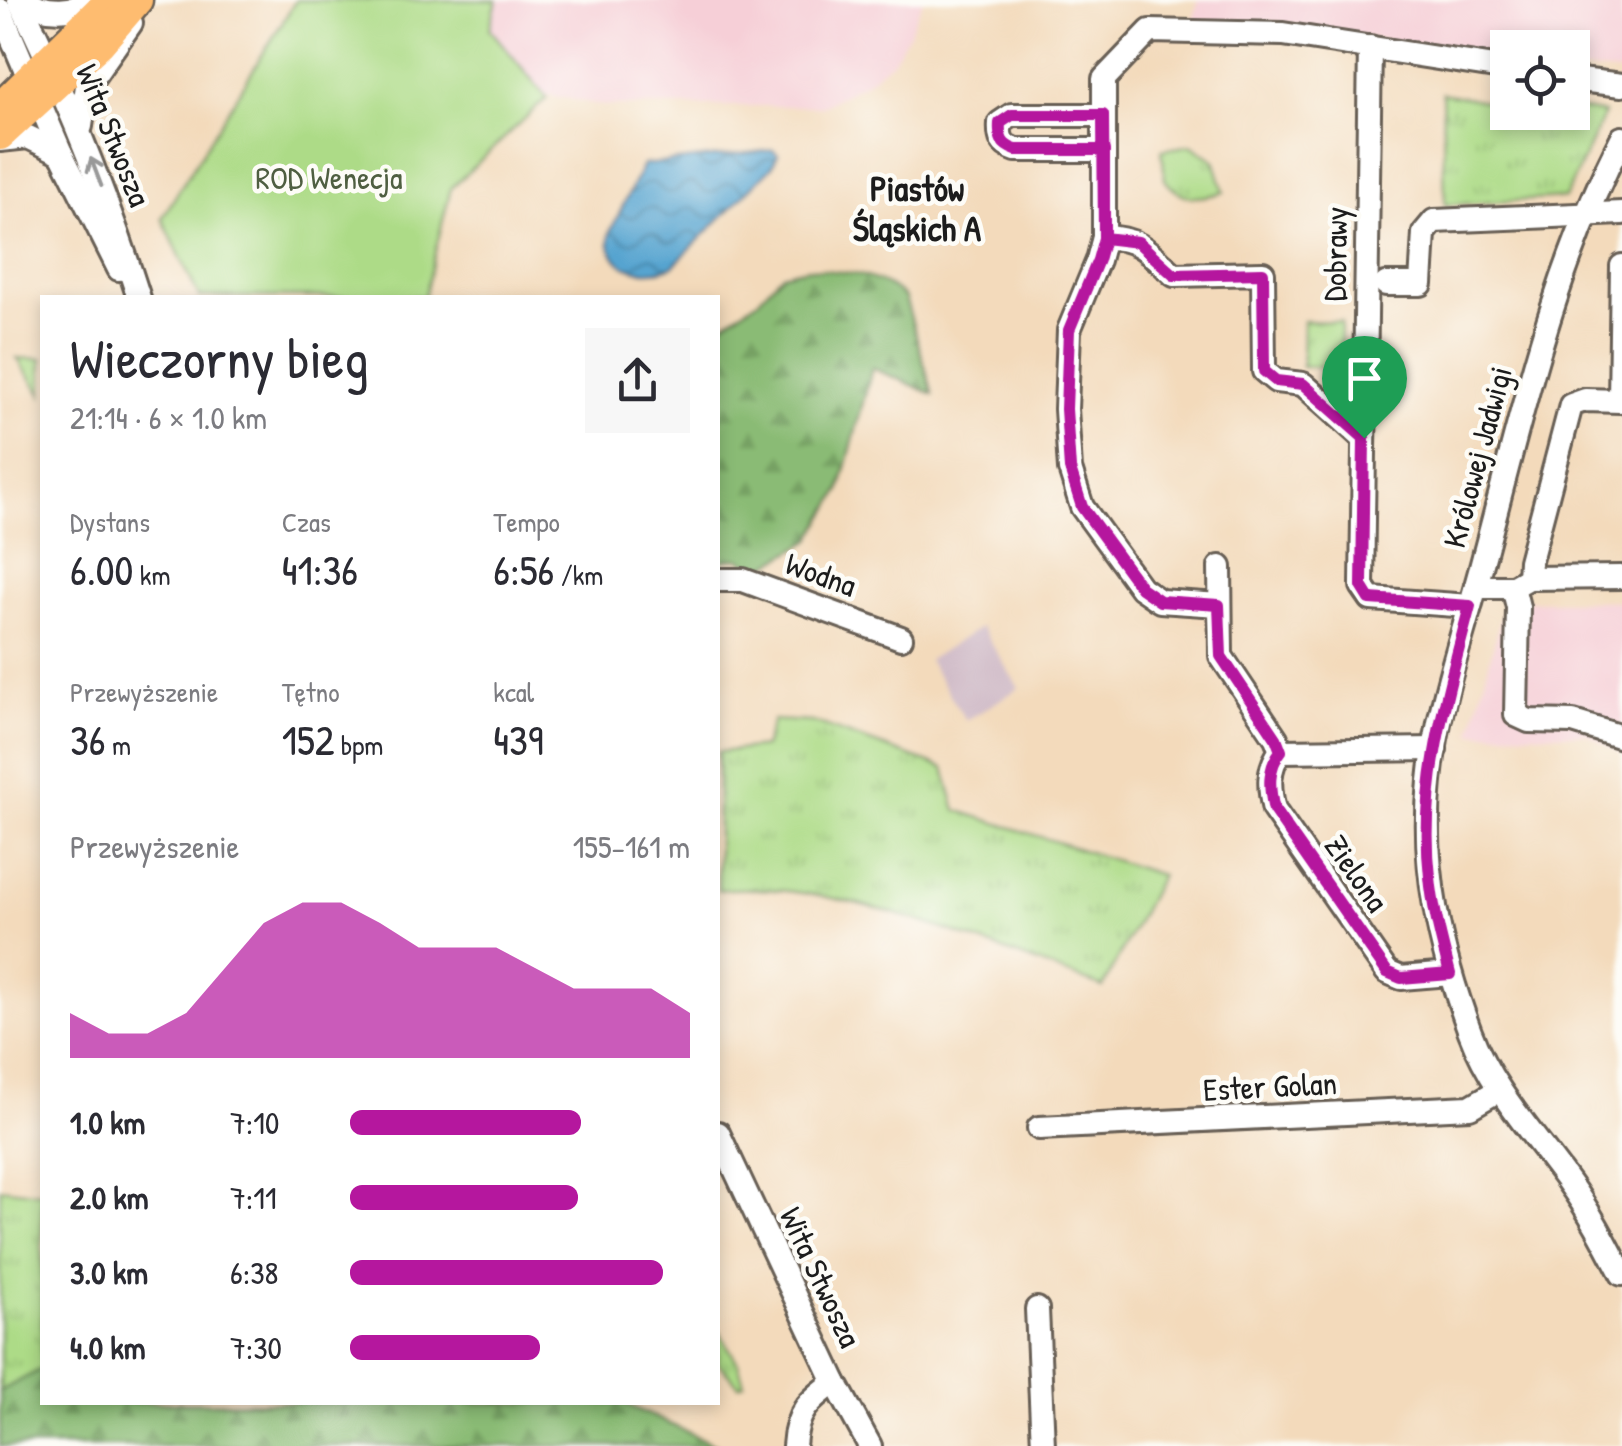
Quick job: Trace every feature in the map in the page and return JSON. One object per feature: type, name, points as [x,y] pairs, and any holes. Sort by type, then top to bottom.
[{"type":"main road","points":[[0,138],[110,0]]},
{"type":"main road","points":[[0,108],[100,43],[138,0]]},
{"type":"street","points":[[21,0],[46,10],[63,11],[97,0]]},
{"type":"street","name":"Wita Stwosza","points":[[21,0],[61,153],[116,264],[136,295]]},
{"type":"street","points":[[81,135],[87,86],[126,34],[138,0]]},
{"type":"street","name":"Wita Stwosza","points":[[0,10],[81,135],[137,295]]},
{"type":"street","points":[[1219,605],[1160,601],[1141,588],[1082,507],[1070,469],[1066,409],[1069,330],[1104,238],[1104,79],[1150,32],[1265,32],[1490,66]]},
{"type":"street","name":"Dobrawy","points":[[1370,46],[1362,586],[1370,599],[1473,596]]},
{"type":"street","points":[[1590,81],[1622,85]]},
{"type":"street","points":[[1103,115],[1012,115],[1000,123],[1000,137],[1005,146],[1016,150],[1104,150]]},
{"type":"street","points":[[0,138],[28,137],[61,153]]},
{"type":"street","name":"Królowej Jadwigi","points":[[1500,1090],[1471,1035],[1450,974],[1429,873],[1434,749],[1555,295],[1584,214],[1622,138]]},
{"type":"street","points":[[1386,284],[1422,284],[1424,232],[1434,221],[1622,213]]},
{"type":"street","points":[[1104,238],[1138,242],[1174,275],[1263,273],[1264,371],[1276,381],[1303,384],[1364,438]]},
{"type":"street","points":[[1622,266],[1621,400],[1585,400],[1570,405],[1530,561],[1521,582],[1516,715],[1529,721],[1573,722],[1622,737]]},
{"type":"street","points":[[1220,568],[1221,656],[1281,751],[1434,749]]},
{"type":"street","points":[[1473,596],[1521,582],[1622,577]]},
{"type":"street","name":"Wodna","points":[[720,580],[743,580],[901,638]]},
{"type":"street","name":"Zielona","points":[[1281,751],[1271,763],[1270,796],[1274,810],[1387,972],[1401,978],[1450,974]]},
{"type":"street","points":[[1500,1090],[1571,1185],[1622,1274]]},
{"type":"street","name":"Ester Golan","points":[[1039,1128],[1470,1107],[1500,1090]]},
{"type":"street","name":"Wita Stwosza","points":[[720,1136],[834,1382],[870,1446]]},
{"type":"street","points":[[1037,1308],[1043,1446]]},
{"type":"street","points":[[794,1446],[795,1424],[802,1408],[834,1382]]},
{"type":"shaded area","points":[[497,0],[923,0],[892,61],[865,83],[822,106],[606,106],[544,94],[490,28]]},
{"type":"shaded area","points":[[1198,0],[1622,0],[1622,67],[1619,73],[1590,70],[1590,30],[1490,30],[1490,58],[1276,22],[1193,22]]},
{"type":"shaded area","points":[[1505,601],[1622,601],[1622,754],[1587,734],[1471,733]]},
{"type":"shaded area","points":[[981,627],[1019,688],[966,721],[928,660]]},
{"type":"green space","name":"ROD Wenecja","points":[[296,0],[497,0],[490,29],[547,98],[451,188],[424,295],[198,295],[162,218]]},
{"type":"green space","points":[[1442,93],[1490,102],[1490,130],[1590,130],[1590,111],[1604,114],[1565,198],[1445,205]]},
{"type":"green space","points":[[1191,145],[1214,160],[1224,192],[1192,197],[1178,192],[1165,180],[1162,150]]},
{"type":"green space","points":[[807,268],[846,273],[884,283],[895,290],[905,298],[933,394],[872,368],[840,491],[810,541],[760,569],[738,558],[720,562],[720,326],[757,301],[782,274]]},
{"type":"green space","points":[[1303,321],[1341,322],[1341,353],[1335,353],[1326,367],[1302,367]]},
{"type":"green space","points":[[17,358],[40,359],[40,392]]},
{"type":"green space","points":[[773,720],[813,722],[944,768],[956,810],[1161,875],[1103,987],[962,935],[863,905],[765,889],[720,890],[720,752],[764,747]]},
{"type":"green space","points":[[0,1188],[40,1193],[40,1370],[0,1391]]},
{"type":"green space","points":[[720,1333],[738,1363],[744,1383],[739,1385],[720,1365]]},
{"type":"green space","points":[[40,1370],[40,1405],[628,1405],[718,1446],[0,1446],[0,1391]]},
{"type":"water","points":[[773,150],[778,154],[772,167],[673,266],[640,271],[620,263],[614,255],[610,232],[643,165]]},
{"type":"district","name":"Piastów Śląskich A","points":[[917,208]]},
{"type":"route","points":[[1364,438],[1303,384],[1276,381],[1264,371],[1263,273],[1174,275],[1138,242],[1104,238],[1104,150],[1016,150],[1005,146],[1000,123],[1012,115],[1103,115],[1104,150],[1104,238],[1069,330],[1066,409],[1070,469],[1082,507],[1141,588],[1160,601],[1219,605],[1221,656],[1281,751],[1271,763],[1270,796],[1274,810],[1387,972],[1401,978],[1450,974],[1429,873],[1430,782],[1434,749],[1470,606],[1370,599],[1362,586],[1364,438]]}]
